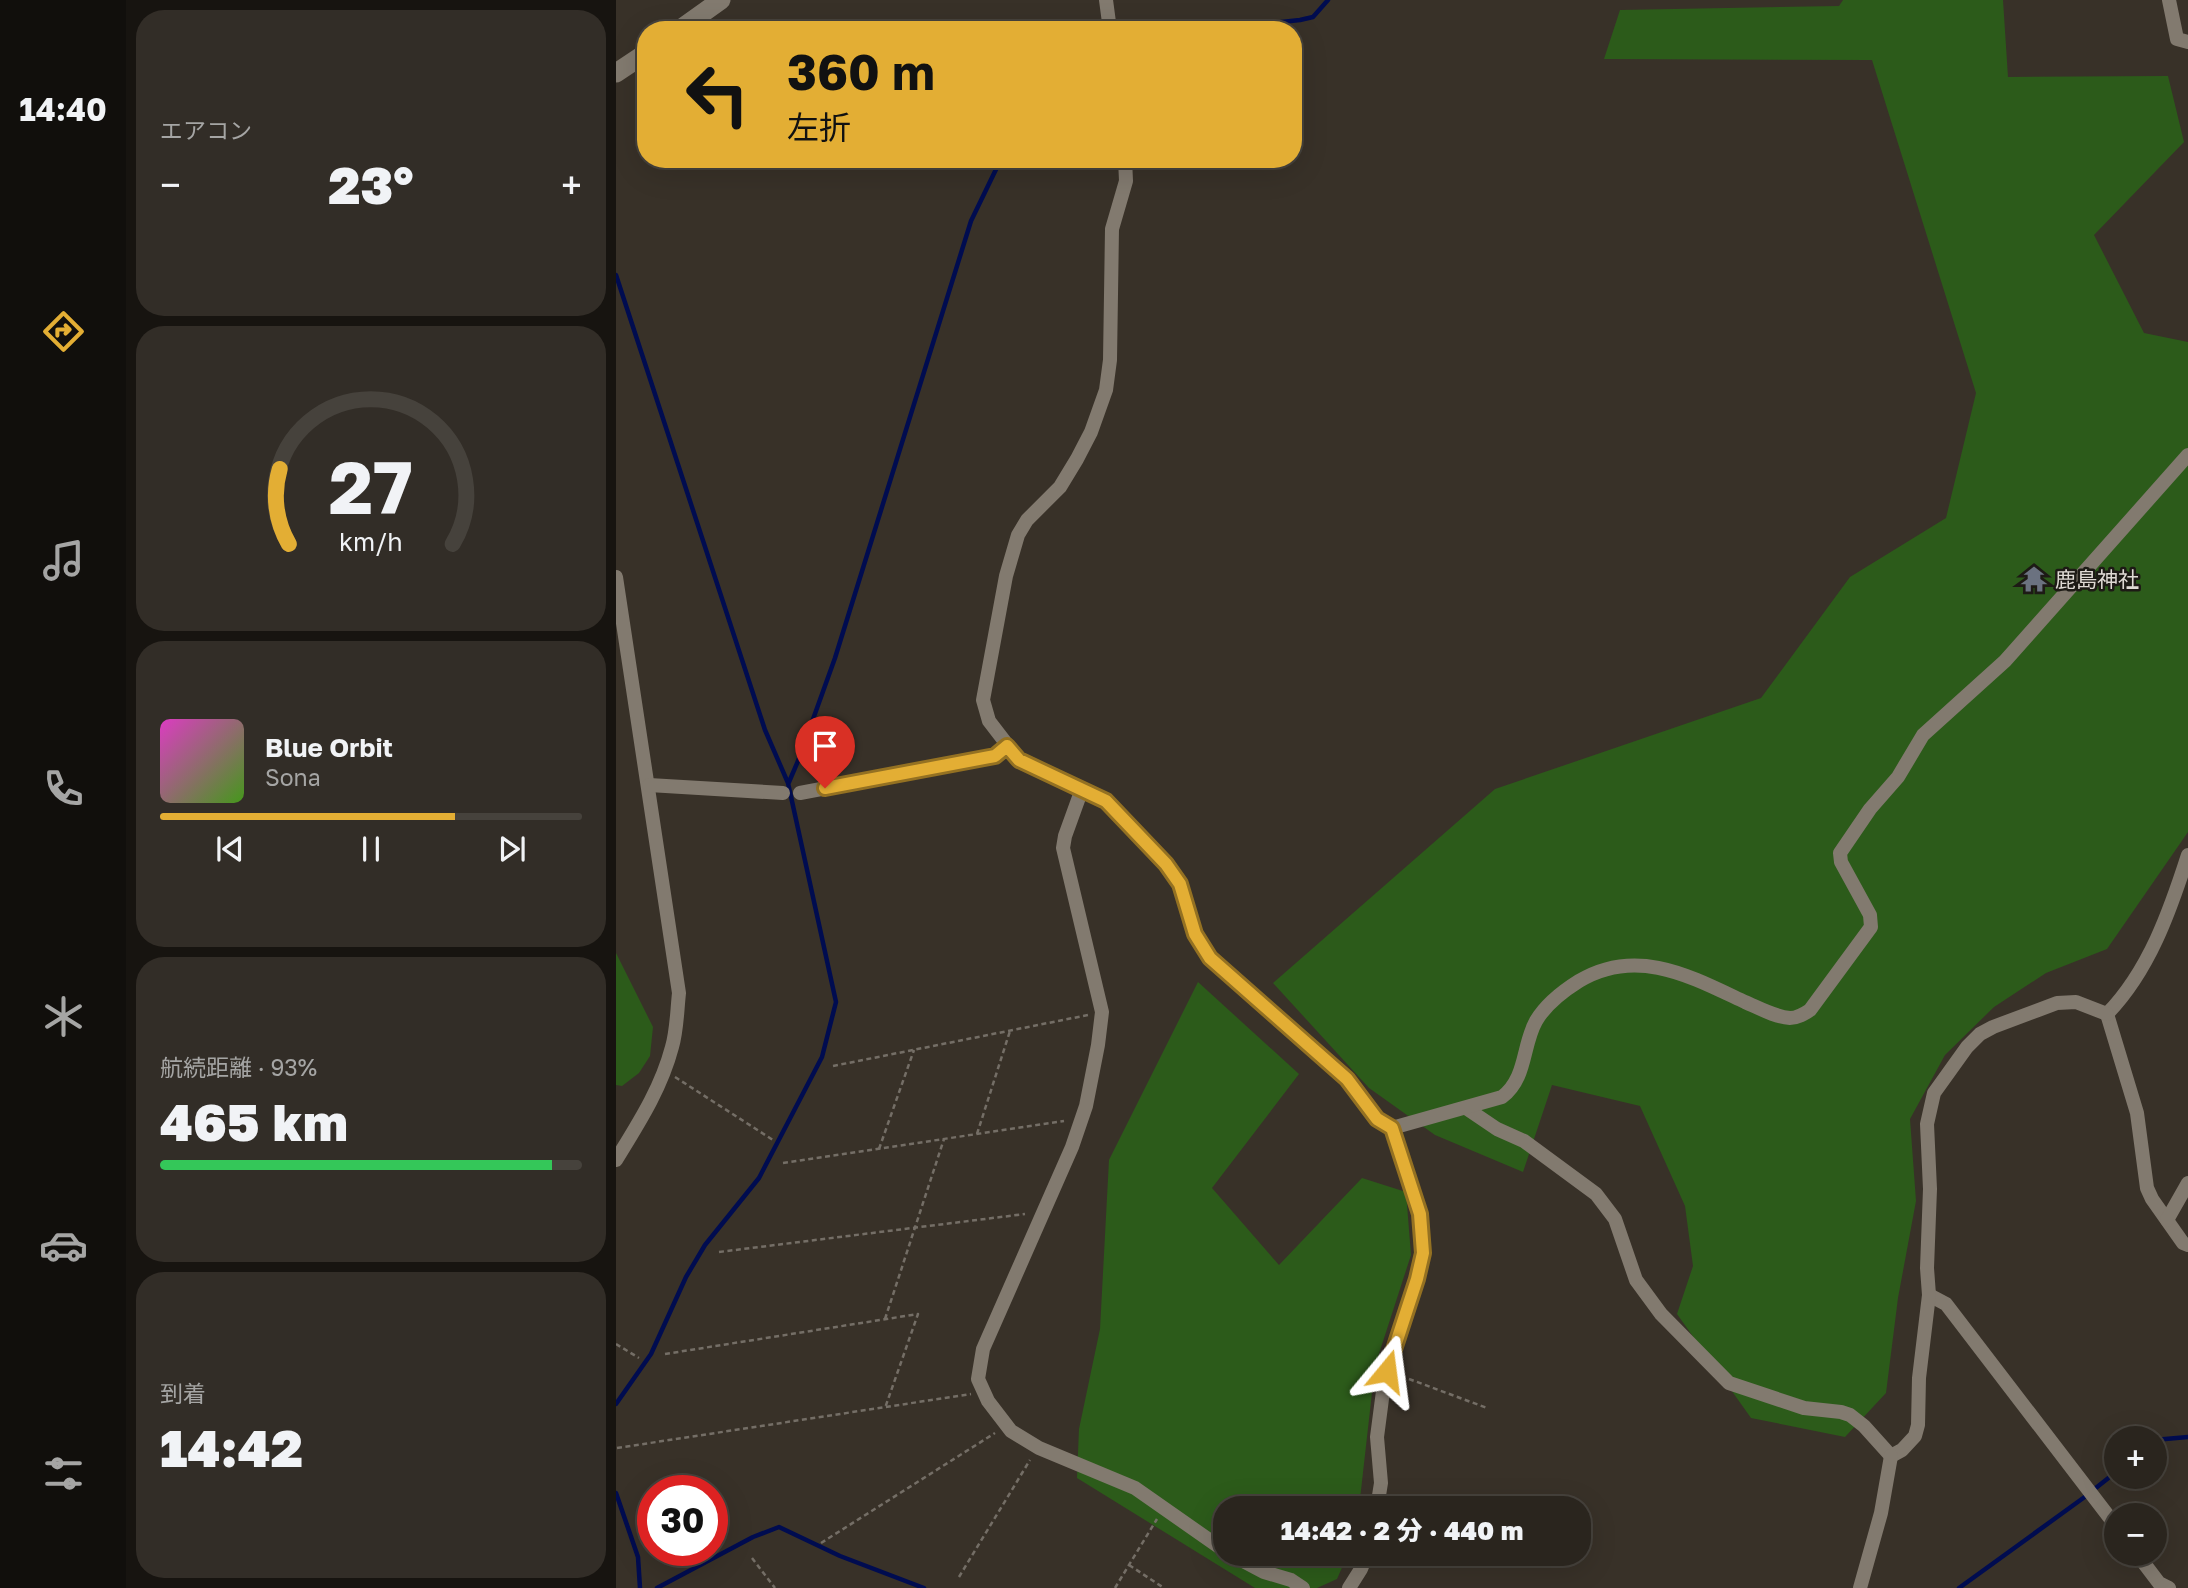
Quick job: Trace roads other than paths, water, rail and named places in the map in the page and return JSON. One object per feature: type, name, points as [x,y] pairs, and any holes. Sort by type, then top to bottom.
[{"type":"street","points":[[691,21],[720,0]]},
{"type":"street","points":[[1106,0],[1109,21]]},
{"type":"street","points":[[2169,0],[2178,39],[2188,42]]},
{"type":"street","points":[[616,74],[637,59]]},
{"type":"street","points":[[1125,168],[1126,181],[1112,229],[1110,360],[1106,390],[1091,432],[1066,478],[1027,520],[1018,535],[1006,576],[984,700],[989,721],[1019,760],[1106,801],[1174,873],[1195,934],[1210,958],[1347,1079],[1377,1119],[1392,1128],[1420,1214],[1423,1253],[1387,1371],[1377,1437],[1381,1483],[1379,1496]]},
{"type":"street","points":[[1392,1128],[1502,1097],[1510,1091],[1524,1064],[1535,1022],[1552,1001],[1580,980],[1607,969],[1634,965],[1658,966],[1682,972],[1768,1012],[1791,1018],[1810,1010],[1871,927],[1870,915],[1840,862],[1840,853],[1870,809],[1898,777],[1923,734],[2006,661],[2188,456]]},
{"type":"street","points":[[616,577],[679,993],[672,1046],[664,1070],[649,1105],[616,1160]]},
{"type":"street","points":[[800,793],[995,756],[1007,746]]},
{"type":"street","points":[[649,785],[783,793]]},
{"type":"street","points":[[1082,789],[1063,848],[1102,1012],[1086,1106],[1072,1147],[983,1349],[978,1379],[1011,1431],[1038,1448],[1135,1488],[1213,1542]]},
{"type":"street","points":[[2107,1014],[2120,1002],[2142,968],[2164,921],[2188,855]]},
{"type":"street","points":[[1891,1456],[1902,1450],[1915,1436],[1918,1425],[1919,1378],[1928,1295],[1930,1189],[1927,1124],[1934,1093],[1944,1076],[1980,1034],[2057,1003],[2076,1002],[2107,1014]]},
{"type":"street","points":[[2107,1014],[2137,1113],[2147,1188],[2183,1243],[2188,1245]]},
{"type":"street","points":[[1466,1108],[1497,1129],[1524,1141],[1596,1194],[1615,1219],[1636,1280],[1661,1314],[1729,1383],[1804,1408],[1850,1415],[1864,1426],[1891,1456]]},
{"type":"street","points":[[2167,1220],[2188,1183]]},
{"type":"street","points":[[1928,1295],[1946,1304],[2104,1510]]},
{"type":"street","points":[[1860,1588],[1881,1513],[1891,1456]]},
{"type":"street","points":[[1251,1566],[1264,1573],[1291,1580],[1303,1588]]},
{"type":"street","points":[[1349,1588],[1362,1566]]},
{"type":"street","points":[[2146,1566],[2159,1583],[2169,1588]]},
{"type":"waterway","points":[[1291,21],[1313,17],[1328,0]]},
{"type":"waterway","points":[[789,782],[835,658],[971,221],[997,168]]},
{"type":"waterway","points":[[616,275],[765,730],[788,783],[836,1002],[822,1057],[759,1178],[705,1245],[686,1277],[651,1354],[616,1404]]},
{"type":"waterway","points":[[2167,1439],[2188,1437]]},
{"type":"waterway","points":[[2092,1491],[2104,1482]]},
{"type":"waterway","points":[[616,1493],[638,1557],[640,1588]]},
{"type":"waterway","points":[[1959,1588],[2086,1496]]},
{"type":"waterway","points":[[657,1588],[753,1537],[779,1527],[840,1556],[924,1588]]},
{"type":"place","name":"鹿島神社","points":[[2034,579]]}]
